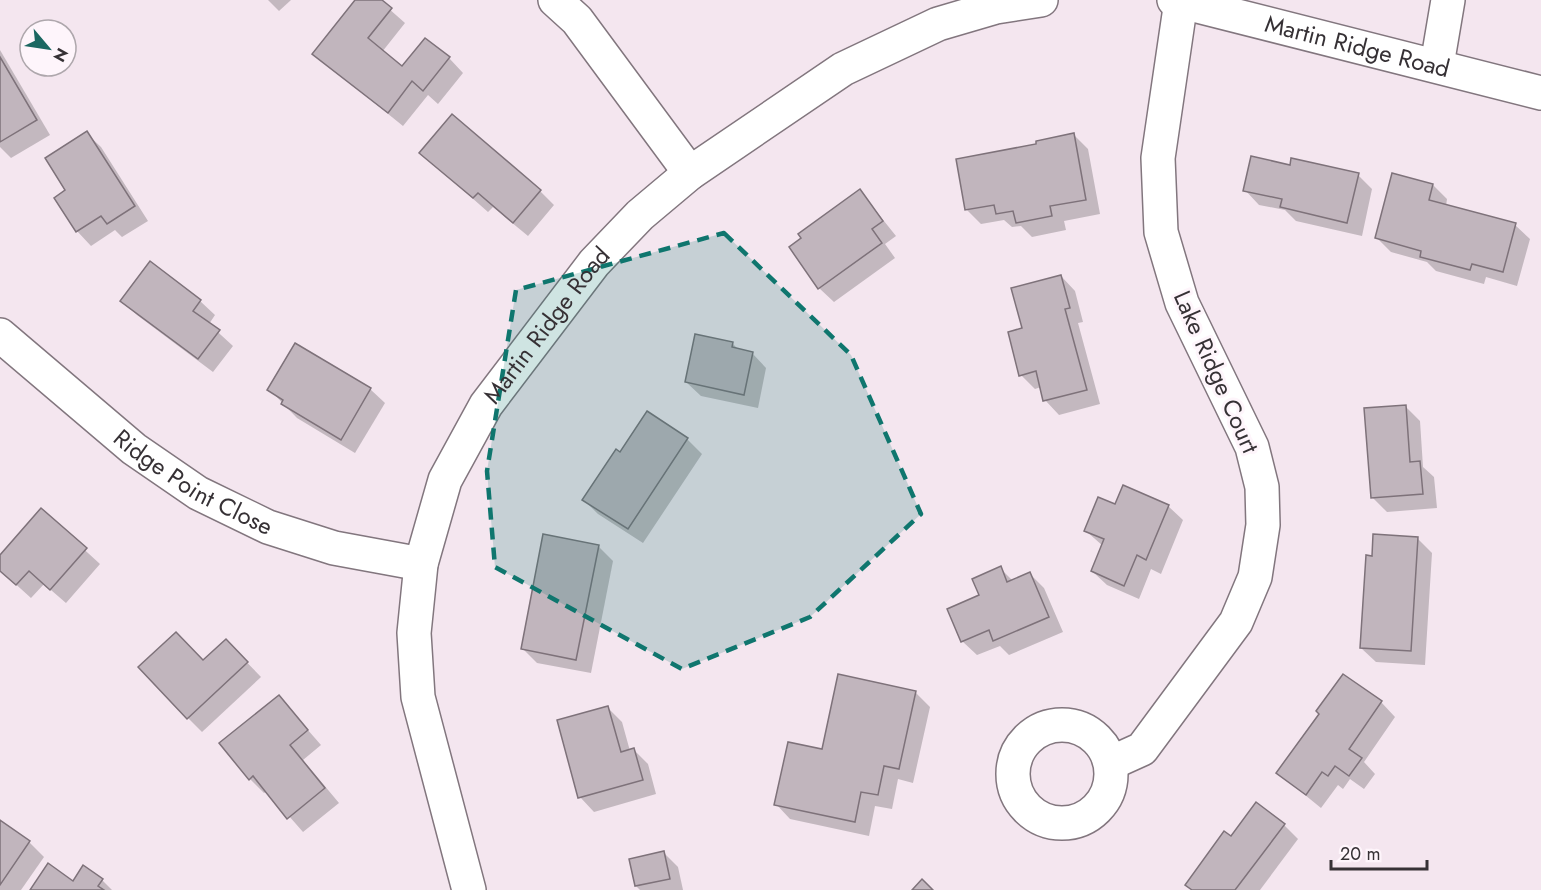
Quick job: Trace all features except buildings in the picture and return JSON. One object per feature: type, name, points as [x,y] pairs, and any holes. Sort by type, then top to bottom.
[{"type":"street","points":[[555,0],[577,20],[690,173]]},
{"type":"street","name":"Martin Ridge Road","points":[[469,890],[418,697],[414,633],[421,564],[446,480],[486,405],[594,262],[640,215],[690,173],[843,69],[938,24],[996,7],[1041,0]]},
{"type":"street","name":"Martin Ridge Road","points":[[1174,0],[1541,93]]},
{"type":"street","points":[[1437,65],[1448,0]]},
{"type":"street","name":"Lake Ridge Court","points":[[1111,763],[1142,749],[1236,622],[1255,577],[1263,525],[1262,487],[1252,447],[1182,303],[1161,232],[1158,158],[1181,1]]},
{"type":"street","name":"Ridge Point Close","points":[[0,335],[134,449],[198,493],[279,530],[334,548],[421,564]]},
{"type":"highlighted area","points":[[724,233],[851,355],[921,514],[810,617],[682,669],[495,567],[487,471],[516,290]]}]
